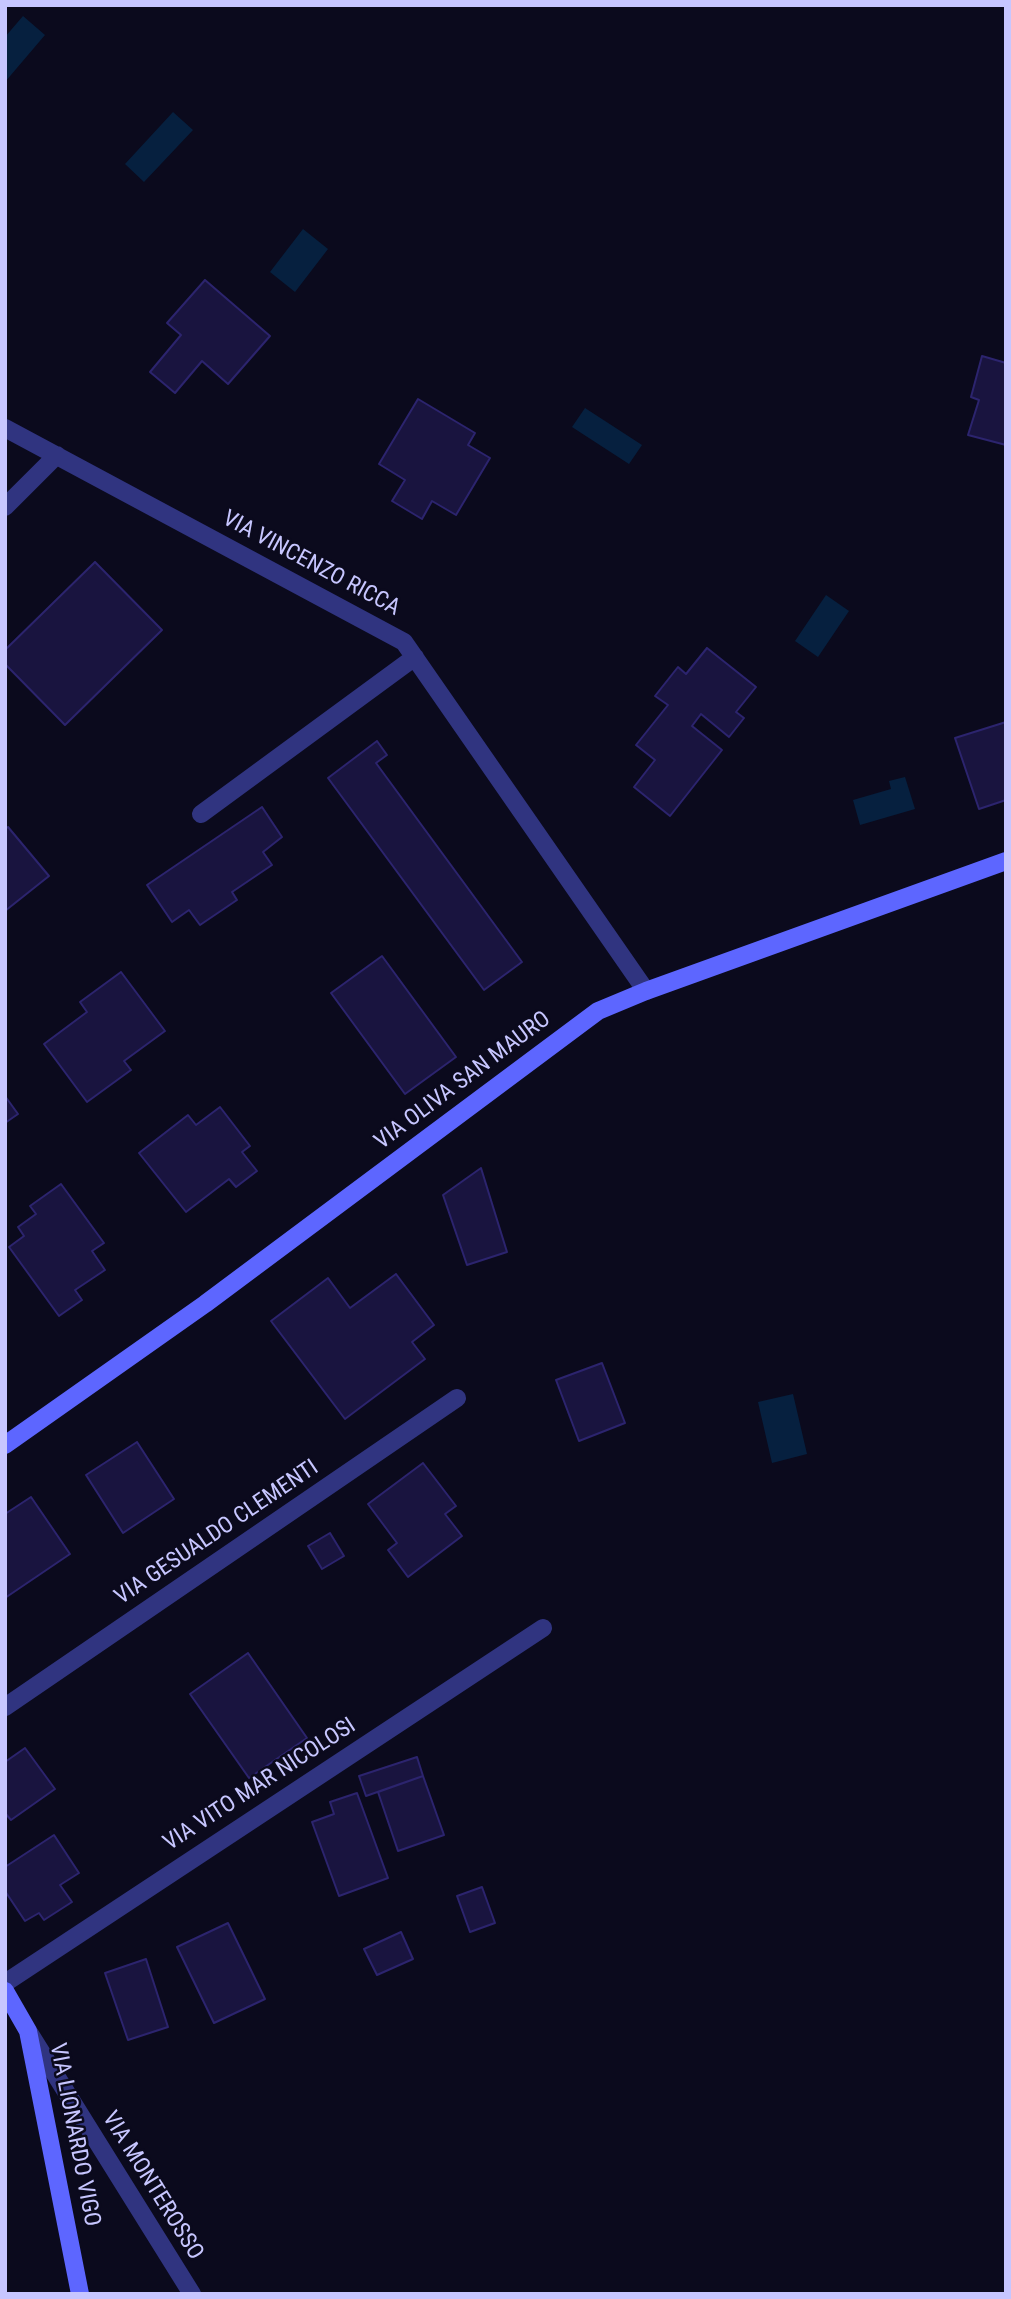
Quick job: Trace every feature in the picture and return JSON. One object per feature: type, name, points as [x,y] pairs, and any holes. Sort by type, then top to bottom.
[{"type":"street","name":"VIA VINCENZO RICCA","points":[[5,428],[404,642],[646,991]]},
{"type":"street","points":[[5,507],[57,455]]},
{"type":"street","points":[[201,814],[415,657]]},
{"type":"street","name":"VIA OLIVA SAN MAURO","points":[[5,1445],[205,1304],[598,1011],[646,991],[1006,861]]},
{"type":"street","name":"VIA GESUALDO CLEMENTI","points":[[5,1707],[457,1398]]},
{"type":"street","name":"VIA VITO MAR NICOLOSI","points":[[5,1983],[542,1628]]},
{"type":"street","name":"VIA LIONARDO VIGO","points":[[5,1991],[28,2031],[80,2294]]},
{"type":"street","name":"VIA MONTEROSSO","points":[[28,2031],[192,2294]]},
{"type":"water","points":[[23,16],[45,35],[5,82],[5,37]]},
{"type":"water","points":[[173,112],[193,130],[144,182],[125,164]]},
{"type":"water","points":[[303,229],[328,249],[295,292],[270,272]]},
{"type":"water","points":[[585,408],[642,445],[629,464],[572,427]]},
{"type":"water","points":[[826,595],[849,611],[818,657],[795,641]]},
{"type":"water","points":[[905,777],[915,809],[860,825],[853,800],[891,789],[889,781]]},
{"type":"water","points":[[793,1394],[807,1454],[772,1463],[758,1402]]},
{"type":"building","points":[[205,280],[270,336],[228,384],[202,361],[175,393],[150,372],[181,335],[167,323]]},
{"type":"building","points":[[982,356],[1006,363],[1006,445],[968,435],[979,400],[971,397]]},
{"type":"building","points":[[418,399],[475,433],[468,445],[490,458],[456,515],[432,501],[422,519],[392,501],[405,480],[379,464]]},
{"type":"building","points":[[95,562],[162,630],[65,725],[5,664],[5,650]]},
{"type":"building","points":[[707,648],[756,687],[736,712],[744,718],[729,737],[701,714],[692,726],[722,750],[670,816],[634,787],[655,760],[636,745],[668,705],[655,696],[678,667],[686,674]]},
{"type":"building","points":[[1006,722],[1006,800],[979,809],[955,738]]},
{"type":"building","points":[[377,741],[387,755],[376,763],[522,962],[484,990],[328,778]]},
{"type":"building","points":[[262,807],[282,837],[263,852],[272,865],[232,892],[237,900],[200,925],[189,910],[172,922],[147,885]]},
{"type":"building","points":[[8,827],[49,876],[5,911],[5,829]]},
{"type":"building","points":[[382,956],[456,1057],[405,1094],[331,993]]},
{"type":"building","points":[[121,972],[165,1031],[124,1061],[131,1070],[87,1102],[44,1044],[87,1012],[80,1002]]},
{"type":"building","points":[[5,1096],[18,1114],[5,1123]]},
{"type":"building","points":[[220,1107],[250,1146],[242,1152],[257,1171],[236,1187],[229,1179],[186,1212],[139,1153],[188,1115],[196,1125]]},
{"type":"building","points":[[481,1168],[507,1252],[467,1265],[443,1195]]},
{"type":"building","points":[[61,1184],[104,1243],[92,1251],[105,1270],[75,1290],[82,1300],[59,1316],[9,1247],[24,1236],[18,1227],[36,1214],[30,1206]]},
{"type":"building","points":[[396,1274],[434,1325],[412,1342],[425,1359],[345,1419],[271,1321],[328,1278],[350,1308]]},
{"type":"building","points":[[602,1363],[625,1423],[579,1441],[556,1380]]},
{"type":"building","points":[[137,1442],[174,1499],[123,1533],[86,1475]]},
{"type":"building","points":[[423,1463],[456,1506],[445,1514],[462,1536],[408,1577],[388,1550],[397,1543],[368,1504]]},
{"type":"building","points":[[31,1497],[70,1554],[5,1598],[5,1514]]},
{"type":"building","points":[[330,1533],[344,1556],[322,1569],[308,1546]]},
{"type":"building","points":[[248,1653],[307,1738],[249,1778],[190,1694]]},
{"type":"building","points":[[25,1748],[55,1789],[11,1820],[5,1813],[5,1762]]},
{"type":"building","points":[[417,1757],[423,1776],[366,1796],[359,1776]]},
{"type":"building","points":[[423,1776],[444,1835],[398,1851],[378,1792]]},
{"type":"building","points":[[357,1793],[388,1878],[339,1896],[312,1822],[334,1814],[330,1802]]},
{"type":"building","points":[[54,1835],[79,1873],[60,1885],[72,1902],[44,1920],[39,1913],[25,1921],[5,1891],[5,1867]]},
{"type":"building","points":[[482,1887],[495,1923],[470,1932],[457,1896]]},
{"type":"building","points":[[228,1923],[265,1999],[214,2023],[177,1947]]},
{"type":"building","points":[[401,1932],[413,1959],[377,1975],[364,1949]]},
{"type":"building","points":[[146,1959],[168,2027],[128,2040],[105,1973]]}]
